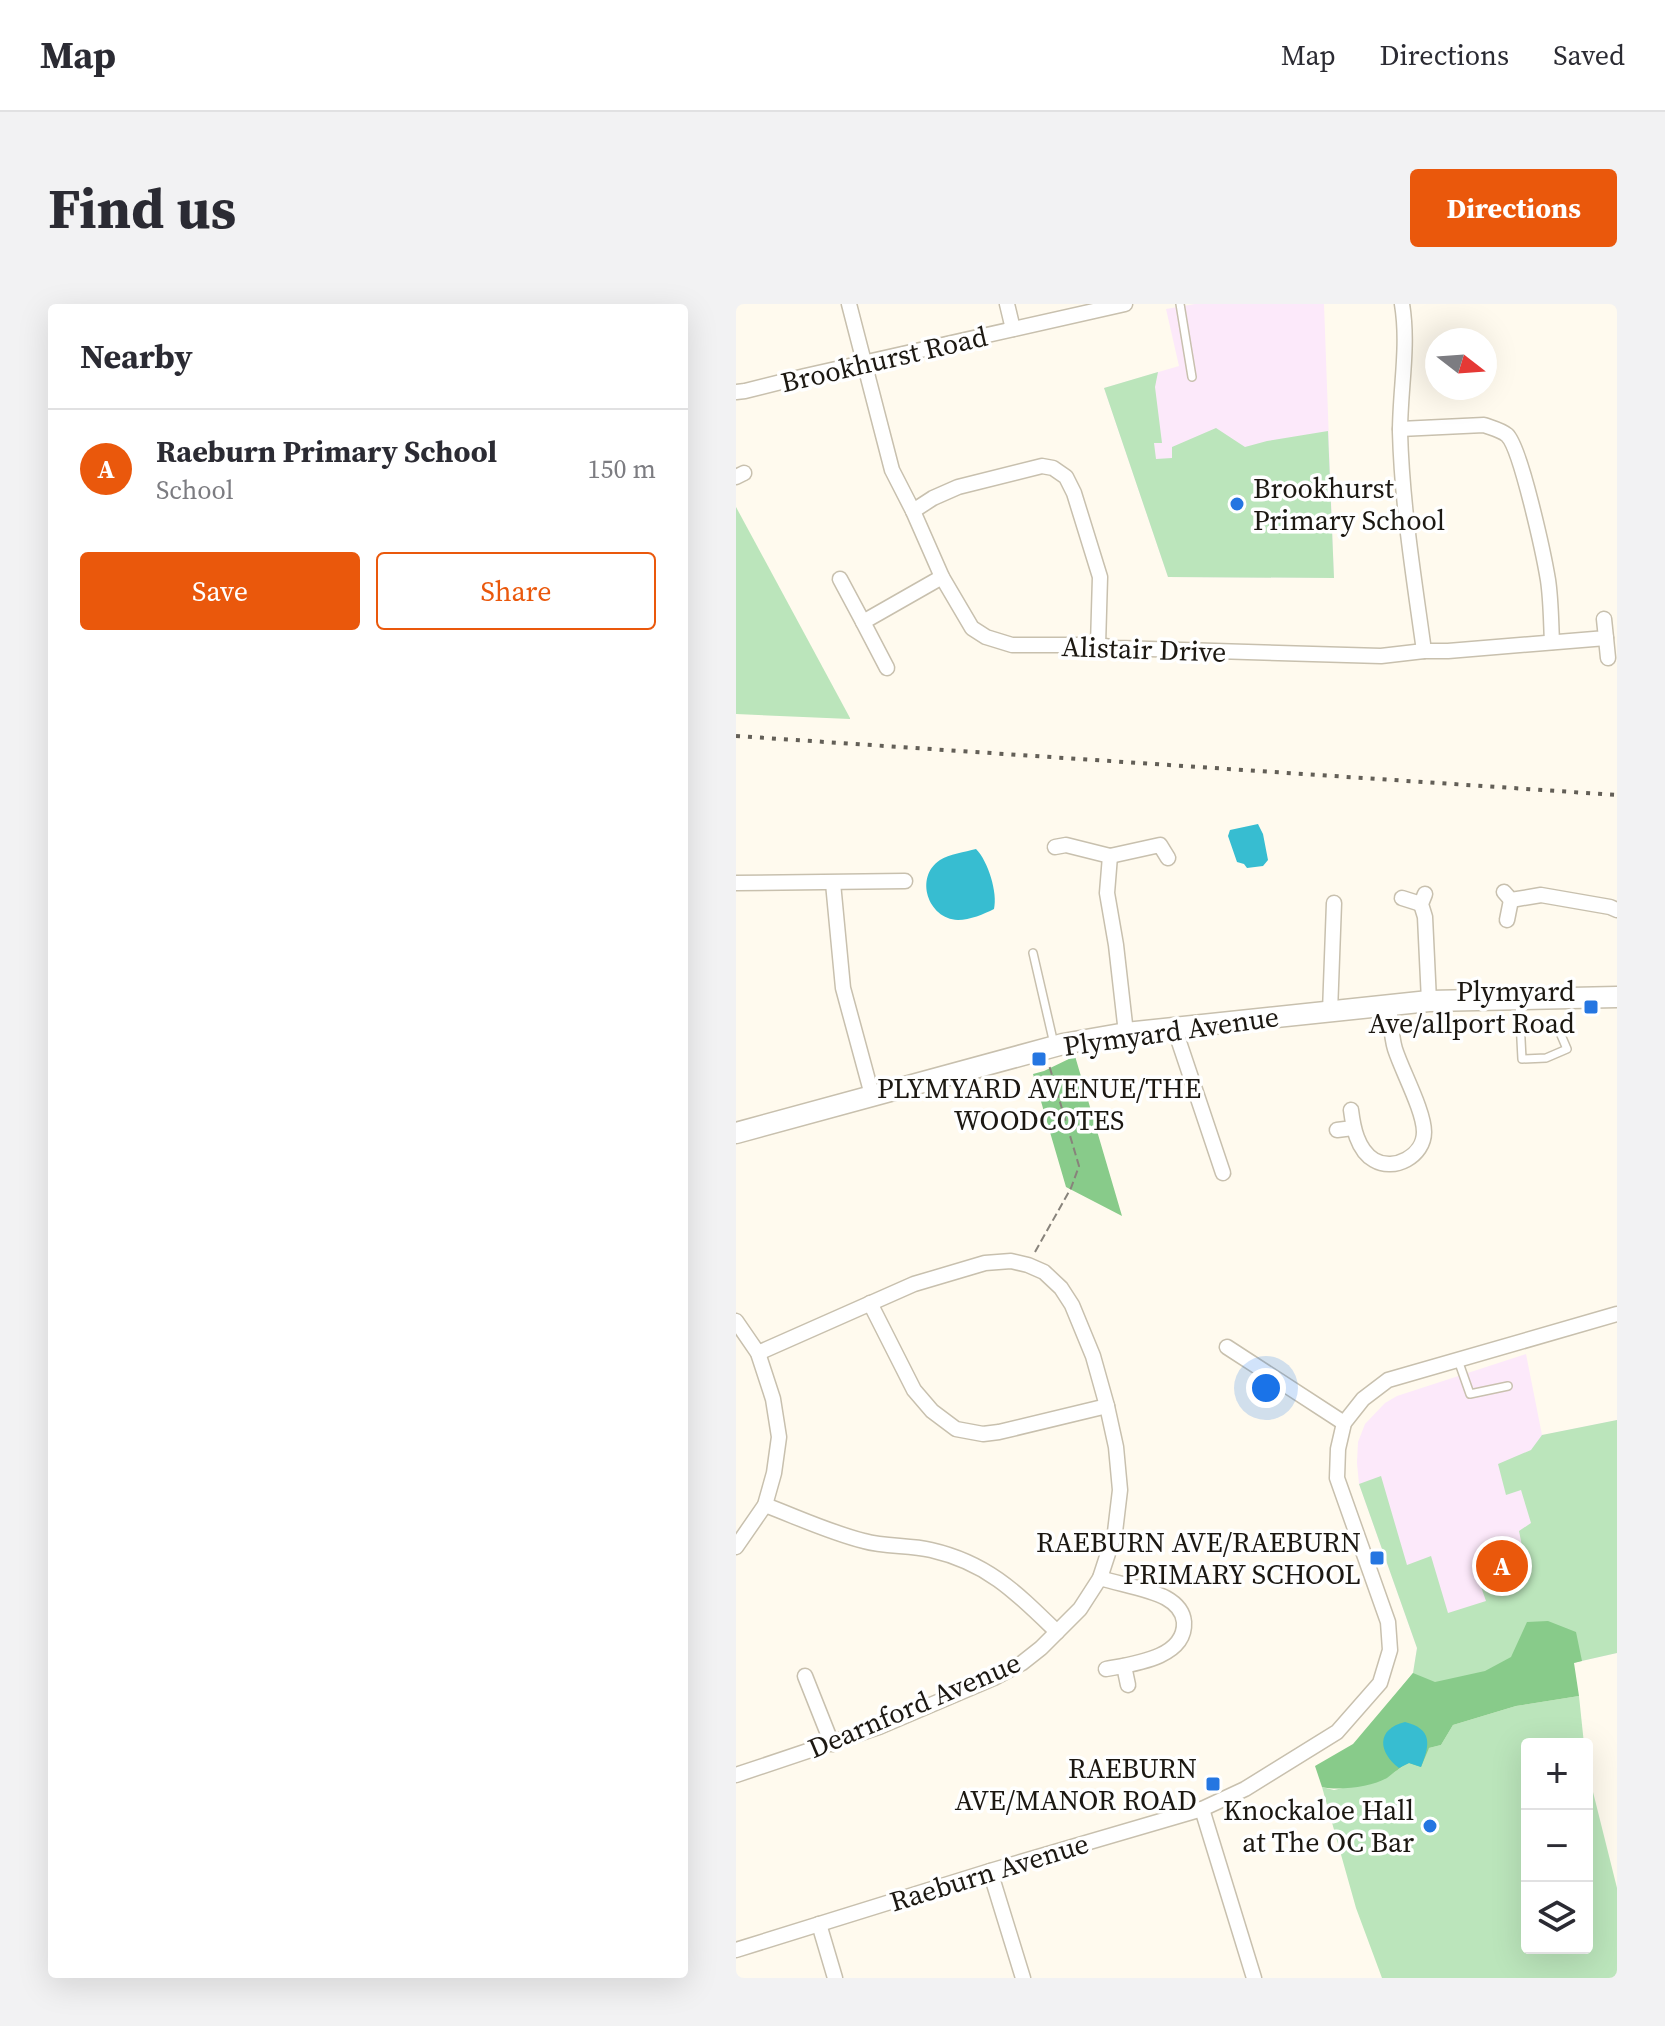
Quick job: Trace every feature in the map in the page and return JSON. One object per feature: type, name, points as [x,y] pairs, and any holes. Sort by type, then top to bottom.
[{"type":"street","name":"Alistair Drive","points":[[849,304],[892,470],[942,577],[972,628],[986,637],[1012,645],[1098,645],[1381,656],[1606,638]]},
{"type":"street","points":[[1007,304],[1013,329]]},
{"type":"street","name":"Brookhurst Road","points":[[736,392],[1125,304]]},
{"type":"street","points":[[1402,304],[1405,325],[1400,429],[1403,496],[1424,651]]},
{"type":"street","points":[[1400,429],[1484,425],[1509,436],[1516,449],[1543,553],[1552,642]]},
{"type":"street","points":[[913,511],[958,487],[1042,466],[1053,468],[1066,477],[1074,493],[1100,577],[1098,645]]},
{"type":"street","points":[[863,622],[942,577]]},
{"type":"street","points":[[840,579],[887,668]]},
{"type":"street","points":[[1604,619],[1608,658]]},
{"type":"street","points":[[1062,842],[1110,856],[1163,845]]},
{"type":"street","points":[[1110,856],[1107,893],[1126,1033]]},
{"type":"street","points":[[736,883],[905,881]]},
{"type":"street","points":[[833,883],[843,988],[872,1095]]},
{"type":"street","points":[[1507,920],[1508,896],[1541,895],[1617,910]]},
{"type":"street","points":[[1402,898],[1423,899],[1429,1001]]},
{"type":"street","points":[[1330,1012],[1334,903]]},
{"type":"street","name":"Plymyard Avenue","points":[[736,1133],[1049,1048],[1126,1033],[1429,1001],[1617,997]]},
{"type":"street","points":[[1351,1110],[1353,1128],[1363,1149],[1374,1160],[1389,1163],[1405,1161],[1420,1149],[1424,1132],[1395,1047],[1389,1006]]},
{"type":"street","points":[[1174,1027],[1223,1173]]},
{"type":"street","points":[[1337,1130],[1353,1128]]},
{"type":"street","points":[[758,1353],[914,1284],[985,1263],[1011,1261],[1028,1265]]},
{"type":"street","name":"Dearnford Avenue","points":[[736,1775],[879,1727],[1022,1663],[1080,1609],[1100,1578],[1115,1532],[1120,1490],[1116,1447],[1107,1406],[1093,1356],[1072,1305],[1061,1288],[1044,1272],[1028,1265]]},
{"type":"street","points":[[870,1303],[914,1390],[932,1411],[956,1429],[983,1434],[999,1432],[1107,1406]]},
{"type":"street","points":[[1227,1347],[1344,1423],[1363,1399],[1388,1380],[1617,1314]]},
{"type":"street","points":[[736,1321],[758,1353],[773,1399],[779,1437],[765,1505],[736,1547]]},
{"type":"street","name":"Raeburn Avenue","points":[[736,1950],[1202,1809],[1245,1789],[1337,1732],[1380,1683],[1390,1650],[1388,1622],[1337,1478],[1338,1449],[1344,1423]]},
{"type":"street","points":[[765,1505],[864,1542],[928,1549],[963,1558],[1001,1580],[1057,1632]]},
{"type":"street","points":[[1100,1578],[1164,1597],[1177,1606],[1183,1616],[1184,1627],[1173,1648],[1162,1654],[1106,1669]]},
{"type":"street","points":[[1124,1666],[1128,1685]]},
{"type":"street","points":[[805,1676],[832,1744]]},
{"type":"street","points":[[1202,1809],[1254,1978]]},
{"type":"street","points":[[990,1871],[1023,1978]]},
{"type":"street","points":[[819,1924],[835,1978]]},
{"type":"lane","points":[[1180,304],[1192,377]]},
{"type":"lane","points":[[1033,953],[1049,1048]]},
{"type":"lane","points":[[1519,998],[1522,1059],[1546,1058],[1567,1049],[1561,1035]]},
{"type":"lane","points":[[1458,1360],[1470,1394],[1508,1386]]},
{"type":"path","points":[[1028,1265],[1071,1188],[1079,1166],[1049,1048]]},
{"type":"shaded area","name":"Brookhurst Primary School","points":[[1195,304],[1324,304],[1334,578],[1168,577],[1104,388],[1179,366],[1166,309]]},
{"type":"shaded area","points":[[1526,1354],[1542,1435],[1617,1420],[1617,1653],[1387,1705],[1413,1673],[1417,1648],[1359,1484],[1358,1442],[1365,1424],[1385,1403],[1397,1396]]},
{"type":"green space","points":[[1158,372],[1155,387],[1162,443],[1154,443],[1156,459],[1172,458],[1172,447],[1216,428],[1245,447],[1328,431],[1334,578],[1168,577],[1104,388]]},
{"type":"green space","points":[[736,507],[850,718],[850,719],[736,714]]},
{"type":"green space","points":[[1075,1056],[1122,1216],[1066,1187],[1033,1074]]},
{"type":"green space","points":[[1617,1420],[1617,1653],[1387,1705],[1413,1673],[1417,1648],[1359,1484],[1381,1476],[1407,1565],[1431,1556],[1448,1613],[1486,1601],[1480,1584],[1527,1571],[1519,1531],[1531,1523],[1521,1490],[1506,1495],[1498,1464],[1531,1450],[1542,1435]]},
{"type":"green space","points":[[1548,1621],[1576,1632],[1582,1661],[1574,1663],[1579,1696],[1516,1706],[1453,1725],[1441,1745],[1429,1748],[1421,1767],[1409,1763],[1387,1778],[1364,1786],[1322,1787],[1315,1766],[1353,1744],[1413,1673],[1435,1682],[1485,1671],[1511,1657],[1527,1622]]},
{"type":"green space","name":"Knockaloe Hall at The OC Bar","points":[[1579,1696],[1583,1738],[1521,1738],[1521,1954],[1593,1954],[1593,1792],[1617,1888],[1617,1978],[1382,1978],[1356,1908],[1322,1787],[1334,1790],[1386,1778],[1429,1748],[1441,1745],[1453,1725],[1516,1706]]},
{"type":"water","points":[[1258,824],[1268,860],[1263,866],[1247,868],[1237,862],[1228,836],[1230,830]]},
{"type":"water","points":[[976,849],[991,878],[994,909],[967,919],[948,918],[932,905],[926,886],[928,876],[940,860]]},
{"type":"water","points":[[1405,1722],[1421,1729],[1427,1739],[1421,1767],[1409,1763],[1399,1768],[1384,1748],[1383,1742],[1389,1730]]},
{"type":"railway","points":[[736,736],[1617,795]]},
{"type":"place","name":"Brookhurst Primary School","points":[[1237,504]]},
{"type":"place","name":"Plymyard Ave/allport Road","points":[[1591,1007]]},
{"type":"place","name":"PLYMYARD AVENUE/THE WOODCOTES","points":[[1039,1059]]},
{"type":"place","name":"RAEBURN AVE/RAEBURN PRIMARY SCHOOL","points":[[1377,1558]]},
{"type":"place","name":"Raeburn Primary School","points":[[1502,1566]]},
{"type":"place","name":"RAEBURN AVE/MANOR ROAD","points":[[1213,1784]]},
{"type":"place","name":"Knockaloe Hall at The OC Bar","points":[[1430,1826]]}]
